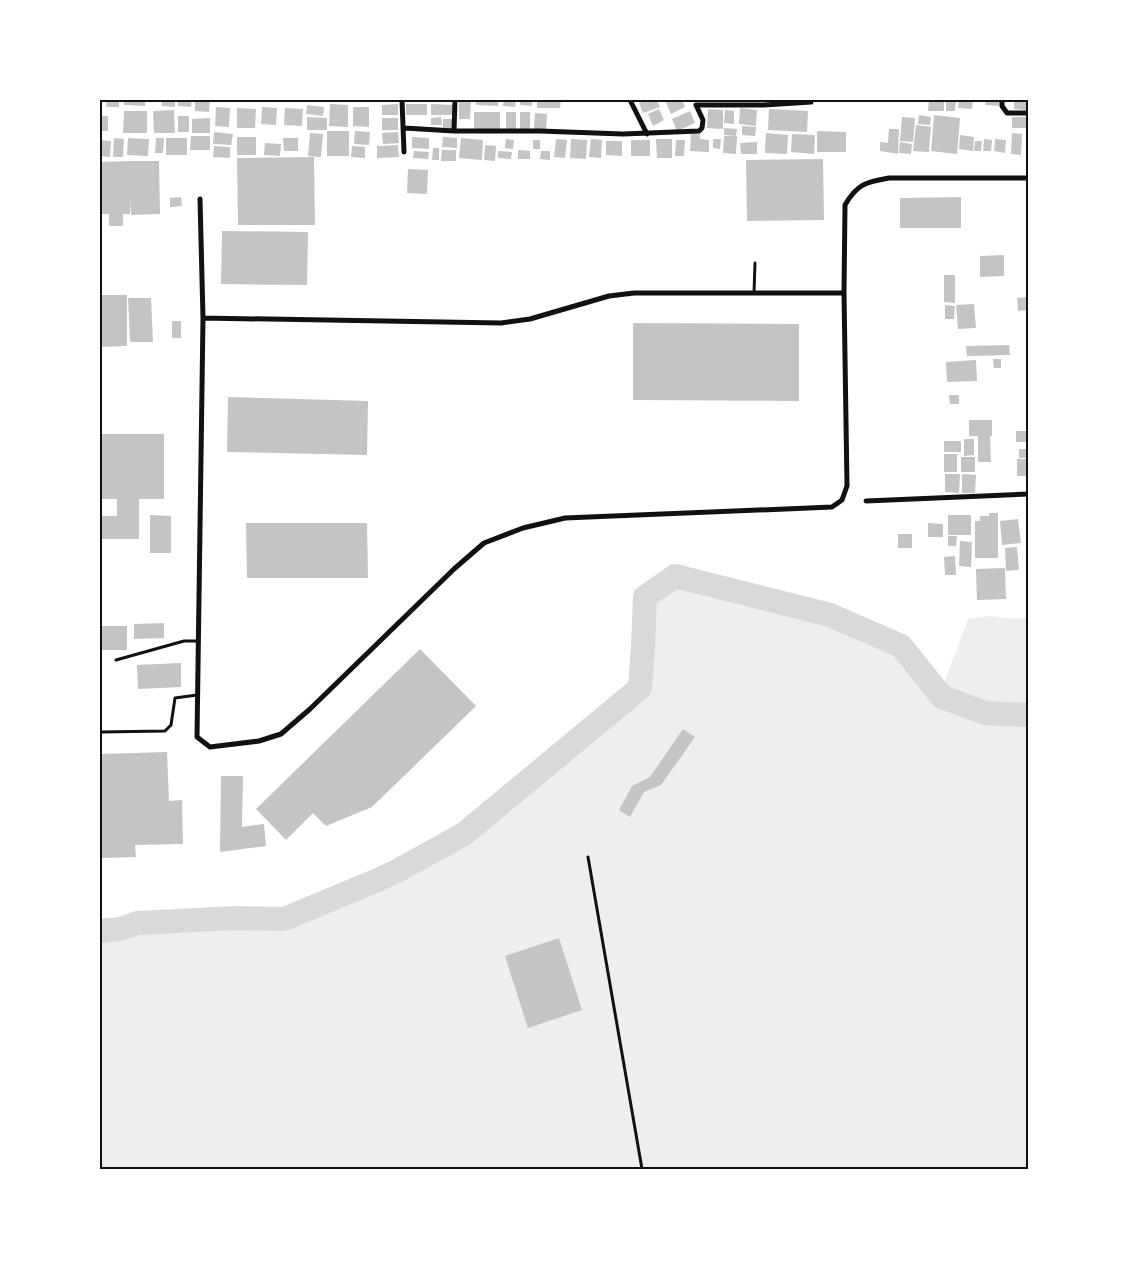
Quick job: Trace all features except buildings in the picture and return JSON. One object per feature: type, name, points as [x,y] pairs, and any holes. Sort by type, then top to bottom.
[{"type":"street","points":[[402,100],[404,152]]},
{"type":"street","points":[[454,131],[455,100]]},
{"type":"street","points":[[630,100],[647,134]]},
{"type":"street","points":[[1002,100],[1002,106],[1007,113],[1028,113]]},
{"type":"street","points":[[404,128],[454,131],[647,134],[699,131],[704,124],[695,103],[811,102]]},
{"type":"street","points":[[200,199],[203,318],[197,737],[210,747],[259,741],[281,734],[310,710],[454,569],[484,543],[523,528],[565,518],[832,507],[842,500],[847,486],[844,293],[845,205],[852,192],[862,185],[889,178],[1028,178]]},
{"type":"street","points":[[203,318],[501,323],[530,319],[609,296],[634,292],[844,293]]},
{"type":"street","points":[[866,501],[1028,494]]},
{"type":"lane","points":[[754,293],[755,263]]},
{"type":"lane","points":[[116,660],[184,641],[198,641]]},
{"type":"lane","points":[[100,732],[164,731],[171,725],[175,698],[198,695]]},
{"type":"lane","points":[[588,857],[642,1169]]},
{"type":"shaded area","points":[[675,582],[830,621],[898,652],[937,700],[964,710],[938,699],[968,619],[989,616],[1016,619],[1028,617],[1028,718],[981,716],[1028,719],[1028,1169],[100,1169],[100,935],[235,923],[288,924],[392,878],[465,839],[646,690],[650,602]]},
{"type":"waterway","points":[[100,931],[120,929],[137,923],[236,918],[284,919],[378,880],[464,834],[640,688],[645,597],[675,576],[830,615],[901,646],[942,697],[985,713],[1028,715]]}]
